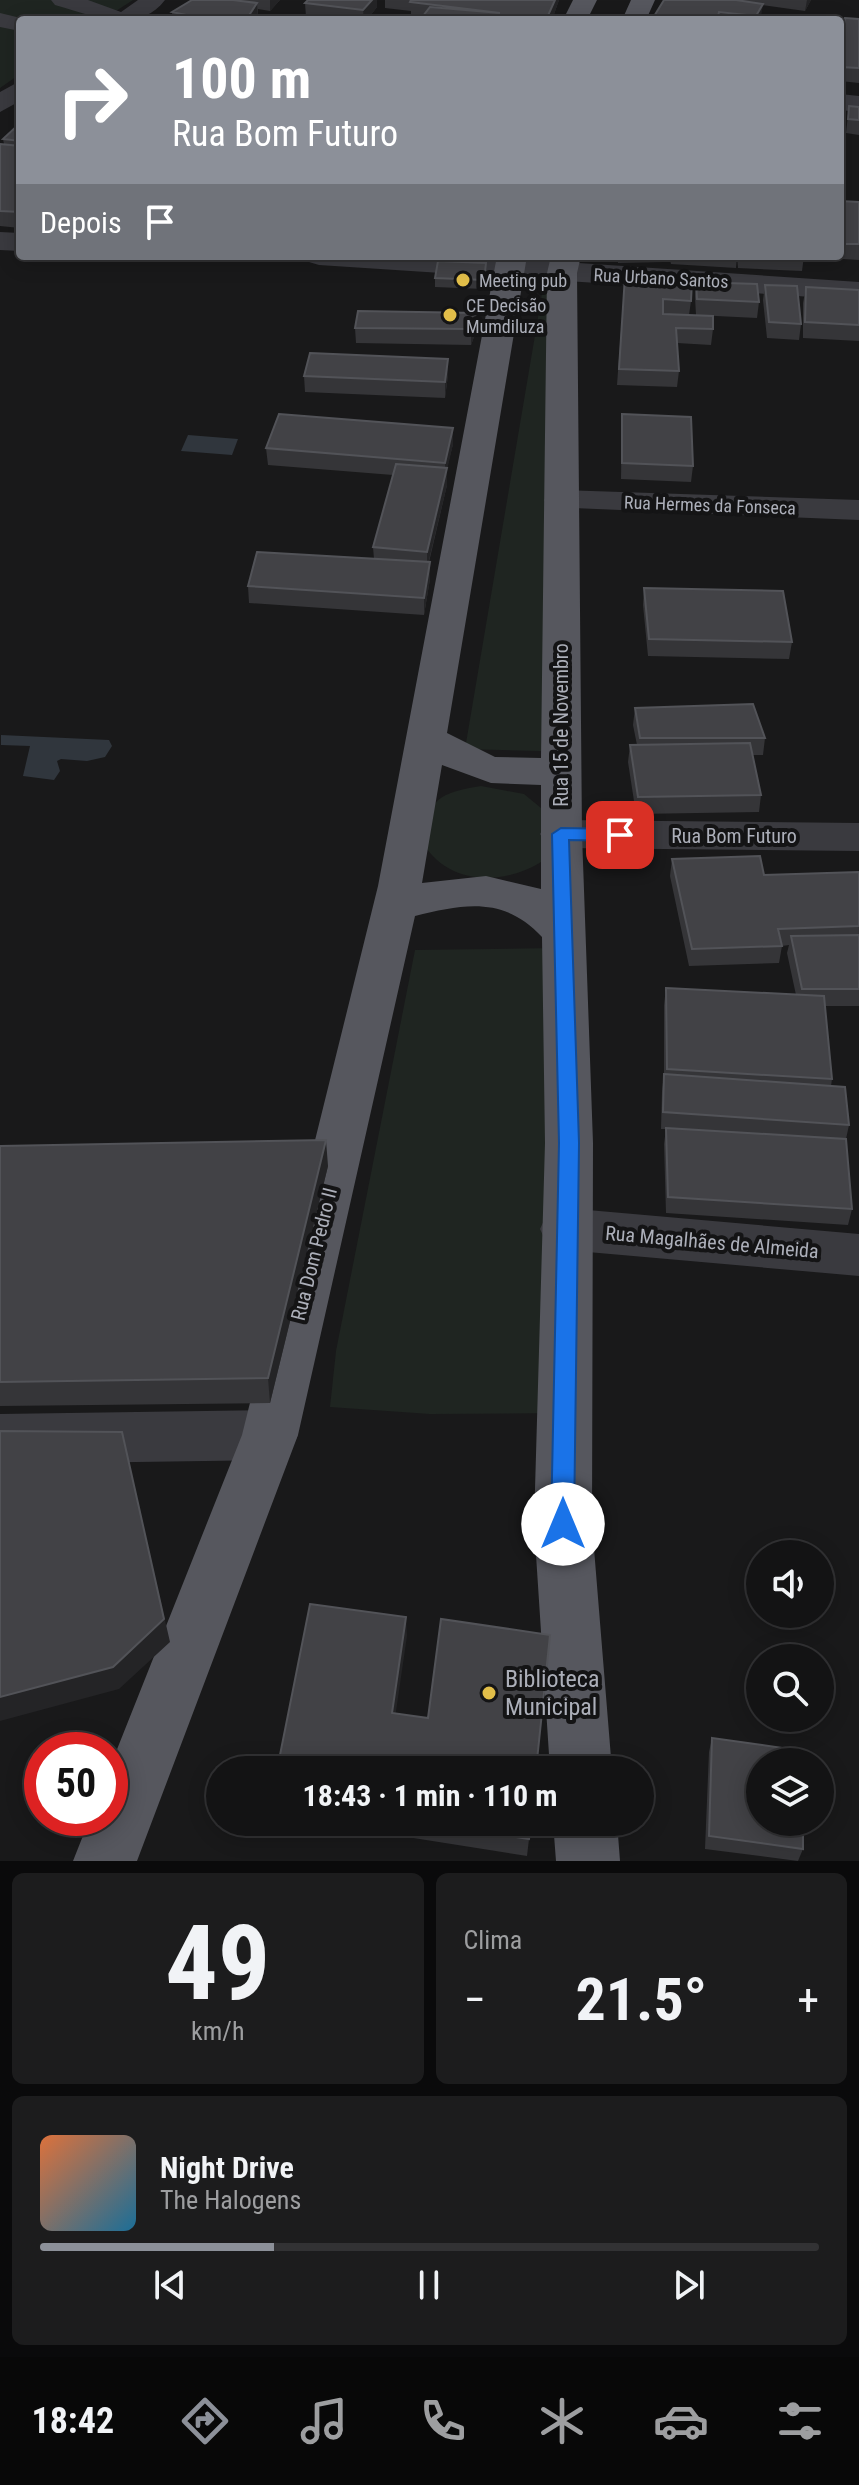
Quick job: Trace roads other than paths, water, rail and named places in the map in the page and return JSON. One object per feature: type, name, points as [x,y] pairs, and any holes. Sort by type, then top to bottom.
[{"type":"main road","name":"Rua Dom Pedro II","points":[[105,1861],[270,1435],[316,1151],[396,905],[511,261]]},
{"type":"main road","name":"Rua 15 de Novembro","points":[[564,264],[560,766],[569,1143],[565,1229],[563,1524],[580,1756]]},
{"type":"main road","points":[[428,739],[459,761],[508,774],[538,775],[560,766]]},
{"type":"main road","points":[[396,905],[459,890],[508,893],[547,911],[563,932]]},
{"type":"main road","points":[[586,1836],[588,1861]]},
{"type":"street","points":[[63,0],[107,16]]},
{"type":"street","points":[[114,16],[133,0]]},
{"type":"street","points":[[117,16],[153,0]]},
{"type":"street","name":"Rua Urbano Santos","points":[[473,260],[564,264],[859,291]]},
{"type":"street","name":"Rua Hermes da Fonseca","points":[[561,500],[859,510]]},
{"type":"street","name":"Rua Bom Futuro","points":[[561,834],[859,837]]},
{"type":"street","name":"Rua Magalhães de Almeida","points":[[565,1229],[859,1255]]},
{"type":"street","points":[[0,1439],[270,1435]]},
{"type":"place","name":"Meeting pub","points":[[463,280]]},
{"type":"place","name":"CE Decisão Mumdiluza","points":[[450,315]]},
{"type":"place","name":"Biblioteca Municipal","points":[[489,1693]]}]
